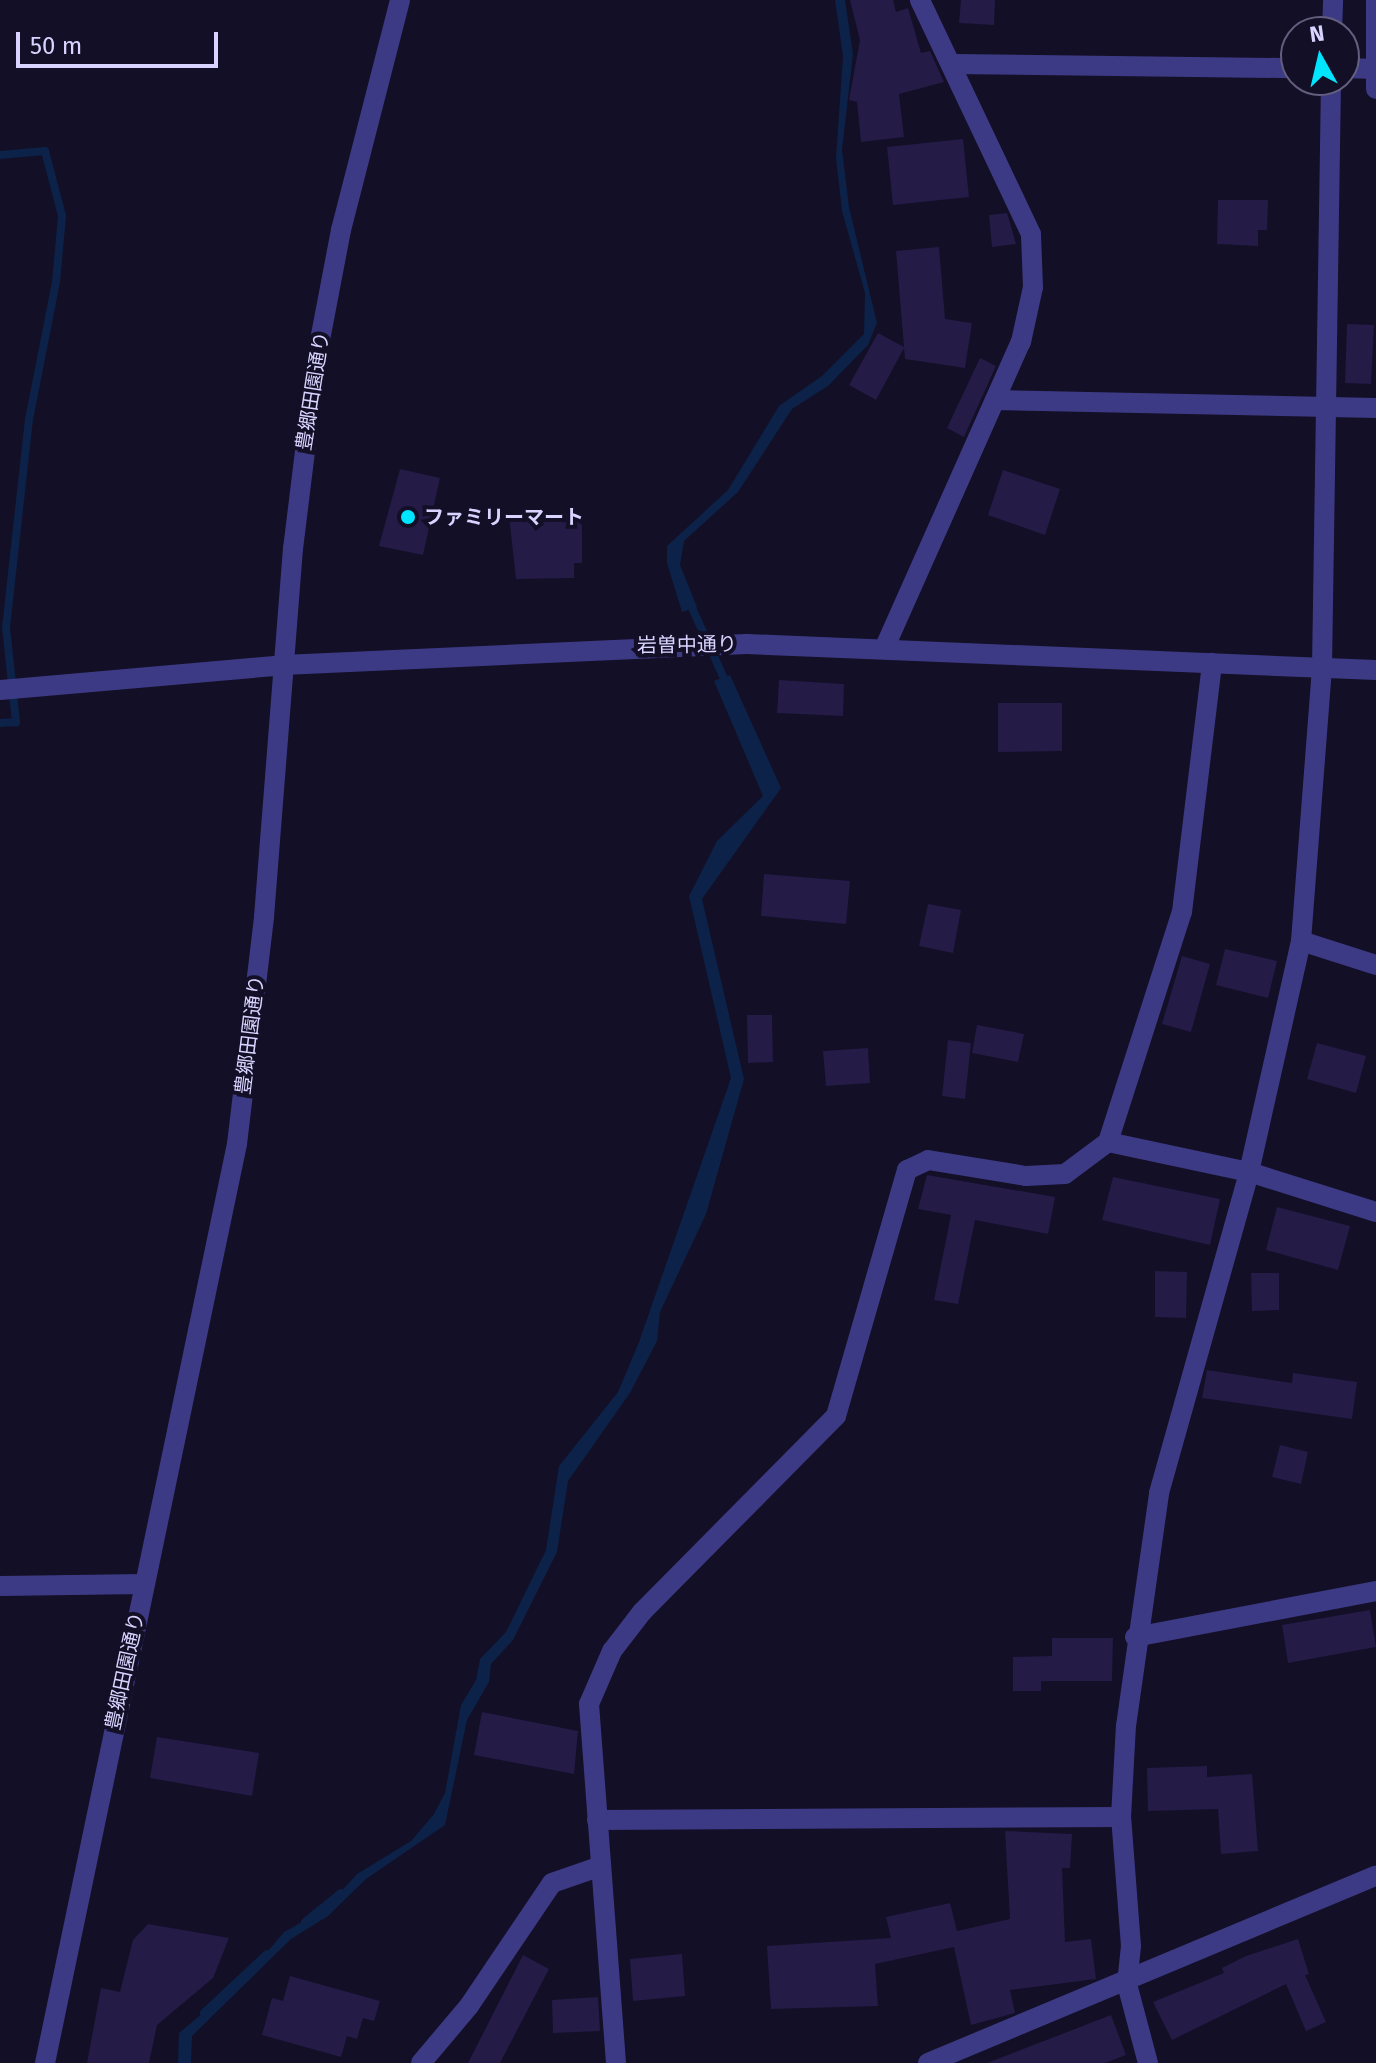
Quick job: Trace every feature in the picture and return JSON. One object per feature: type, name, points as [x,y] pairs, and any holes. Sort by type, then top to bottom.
[{"type":"street","name":"豊郷田園通り","points":[[45,2063],[237,1144],[264,917],[283,665],[316,361],[341,230],[400,0]]},
{"type":"street","points":[[884,649],[1021,342],[1033,287],[1031,234],[920,0]]},
{"type":"street","points":[[1376,0],[1376,89]]},
{"type":"street","points":[[953,64],[1280,68]]},
{"type":"street","points":[[1148,2063],[1127,1984],[1131,1946],[1121,1817],[1135,1637],[1159,1493],[1249,1172],[1301,941],[1322,668],[1331,96]]},
{"type":"street","points":[[995,400],[1376,408]]},
{"type":"street","name":"岩曽中通り","points":[[0,690],[283,665],[634,646],[884,649],[1376,670]]},
{"type":"street","points":[[616,2063],[589,1704],[612,1651],[642,1612],[836,1416],[907,1170],[928,1160],[1026,1176],[1065,1174],[1108,1142],[1182,912],[1212,663]]},
{"type":"street","points":[[1301,941],[1376,965]]},
{"type":"street","points":[[1108,1142],[1249,1172],[1376,1212]]},
{"type":"street","points":[[0,1586],[144,1584]]},
{"type":"street","points":[[1135,1637],[1376,1591]]},
{"type":"street","points":[[597,1820],[1121,1817]]},
{"type":"street","points":[[421,2063],[469,2006],[552,1883],[601,1866]]},
{"type":"street","points":[[928,2063],[1127,1984],[1376,1876]]},
{"type":"water","points":[[835,0],[845,0],[853,54],[842,150],[849,207],[877,323],[868,345],[828,386],[792,409],[738,492],[684,541],[680,565],[697,607],[682,612],[667,563],[667,546],[728,490],[779,406],[822,376],[864,334],[865,293],[842,211],[836,158],[843,56]]},
{"type":"water","points":[[730,675],[781,788],[702,899],[744,1079],[706,1214],[660,1312],[657,1341],[630,1393],[568,1481],[557,1552],[513,1640],[491,1664],[489,1682],[467,1720],[445,1825],[366,1879],[328,1916],[291,1939],[192,2036],[191,2063],[178,2063],[179,2033],[246,1977],[284,1932],[324,1910],[357,1874],[411,1841],[434,1814],[445,1793],[461,1705],[476,1680],[480,1659],[506,1632],[546,1550],[559,1466],[618,1392],[639,1342],[731,1078],[689,896],[717,841],[763,796],[714,681]]},
{"type":"building","points":[[850,0],[893,0],[896,12],[908,8],[921,53],[930,51],[944,82],[899,94],[904,137],[861,142],[857,102],[849,100],[860,40]]},
{"type":"building","points":[[961,0],[995,0],[994,25],[959,23]]},
{"type":"building","points":[[963,139],[969,197],[893,205],[887,147]]},
{"type":"building","points":[[1218,200],[1268,200],[1267,230],[1258,230],[1258,246],[1217,244]]},
{"type":"building","points":[[1007,213],[1016,244],[992,247],[989,215]]},
{"type":"building","points":[[939,247],[945,319],[972,323],[965,368],[905,359],[904,348],[876,400],[849,385],[878,333],[904,347],[896,251]]},
{"type":"building","points":[[1347,324],[1374,325],[1371,384],[1345,383]]},
{"type":"building","points":[[980,358],[996,366],[964,437],[947,428]]},
{"type":"building","name":"ファミリーマート","points":[[400,469],[440,478],[423,555],[379,546]]},
{"type":"building","points":[[1003,470],[1060,489],[1045,535],[988,515]]},
{"type":"building","points":[[582,512],[582,563],[574,563],[574,578],[516,579],[509,516]]},
{"type":"building","points":[[779,680],[844,684],[843,716],[777,713]]},
{"type":"building","points":[[998,703],[1062,703],[1062,751],[998,752]]},
{"type":"building","points":[[764,874],[850,881],[846,924],[761,916]]},
{"type":"building","points":[[928,904],[961,910],[953,953],[919,946]]},
{"type":"building","points":[[1225,949],[1277,961],[1268,998],[1216,985]]},
{"type":"building","points":[[1182,956],[1210,964],[1191,1032],[1162,1024]]},
{"type":"building","points":[[747,1015],[772,1015],[773,1062],[748,1063]]},
{"type":"building","points":[[977,1025],[1024,1034],[1018,1062],[972,1053]]},
{"type":"building","points":[[948,1040],[971,1043],[965,1099],[942,1096]]},
{"type":"building","points":[[1317,1043],[1366,1056],[1356,1093],[1307,1079]]},
{"type":"building","points":[[868,1048],[870,1083],[826,1086],[823,1051]]},
{"type":"building","points":[[927,1175],[1055,1197],[1048,1234],[975,1220],[958,1304],[934,1300],[951,1215],[918,1209]]},
{"type":"building","points":[[1113,1177],[1220,1199],[1210,1245],[1102,1220]]},
{"type":"building","points":[[1277,1207],[1350,1226],[1338,1270],[1266,1250]]},
{"type":"building","points":[[1155,1271],[1187,1272],[1186,1318],[1155,1317]]},
{"type":"building","points":[[1251,1273],[1279,1273],[1279,1310],[1252,1311]]},
{"type":"building","points":[[1207,1370],[1292,1383],[1293,1373],[1357,1382],[1352,1419],[1202,1398]]},
{"type":"building","points":[[1280,1445],[1308,1452],[1301,1484],[1272,1477]]},
{"type":"building","points":[[1370,1610],[1376,1647],[1288,1663],[1282,1625]]},
{"type":"building","points":[[1052,1638],[1113,1638],[1112,1681],[1041,1681],[1041,1691],[1013,1691],[1013,1657],[1052,1656]]},
{"type":"building","points":[[482,1712],[578,1731],[574,1774],[474,1755]]},
{"type":"building","points":[[157,1737],[259,1753],[252,1796],[150,1778]]},
{"type":"building","points":[[1207,1766],[1207,1777],[1252,1774],[1258,1851],[1221,1854],[1218,1809],[1148,1811],[1147,1768]]},
{"type":"building","points":[[1005,1831],[1072,1834],[1070,1868],[1062,1868],[1065,1942],[1091,1939],[1096,1979],[1010,1990],[1015,2013],[971,2025],[954,1947],[875,1964],[878,2006],[771,2009],[767,1946],[891,1938],[886,1917],[950,1903],[957,1931],[1010,1919]]},
{"type":"building","points":[[148,1924],[229,1938],[213,1978],[157,2025],[149,2063],[87,2063],[101,1988],[120,1992],[133,1940]]},
{"type":"building","points":[[1298,1939],[1309,1974],[1305,1975],[1326,2022],[1306,2031],[1286,1984],[1172,2040],[1153,2002],[1224,1973],[1222,1968],[1246,1956]]},
{"type":"building","points":[[682,1954],[685,1996],[633,2001],[630,1959]]},
{"type":"building","points":[[523,1955],[549,1969],[500,2063],[468,2063]]},
{"type":"building","points":[[290,1976],[380,2001],[374,2021],[363,2018],[357,2039],[347,2036],[341,2057],[262,2035],[272,1998],[283,2001]]},
{"type":"building","points":[[598,1997],[600,2031],[553,2033],[552,2000]]},
{"type":"building","points":[[1111,2015],[1126,2055],[1105,2063],[987,2063]]},
{"type":"waterway","points":[[0,155],[45,151],[62,216],[56,282],[29,419],[6,627],[16,722],[0,723]]},
{"type":"waterway","points":[[688,599],[727,685]]},
{"type":"waterway","points":[[305,1922],[341,1893]]},
{"type":"waterway","points":[[204,2013],[267,1954]]},
{"type":"place","name":"ファミリーマート","points":[[408,517]]}]
